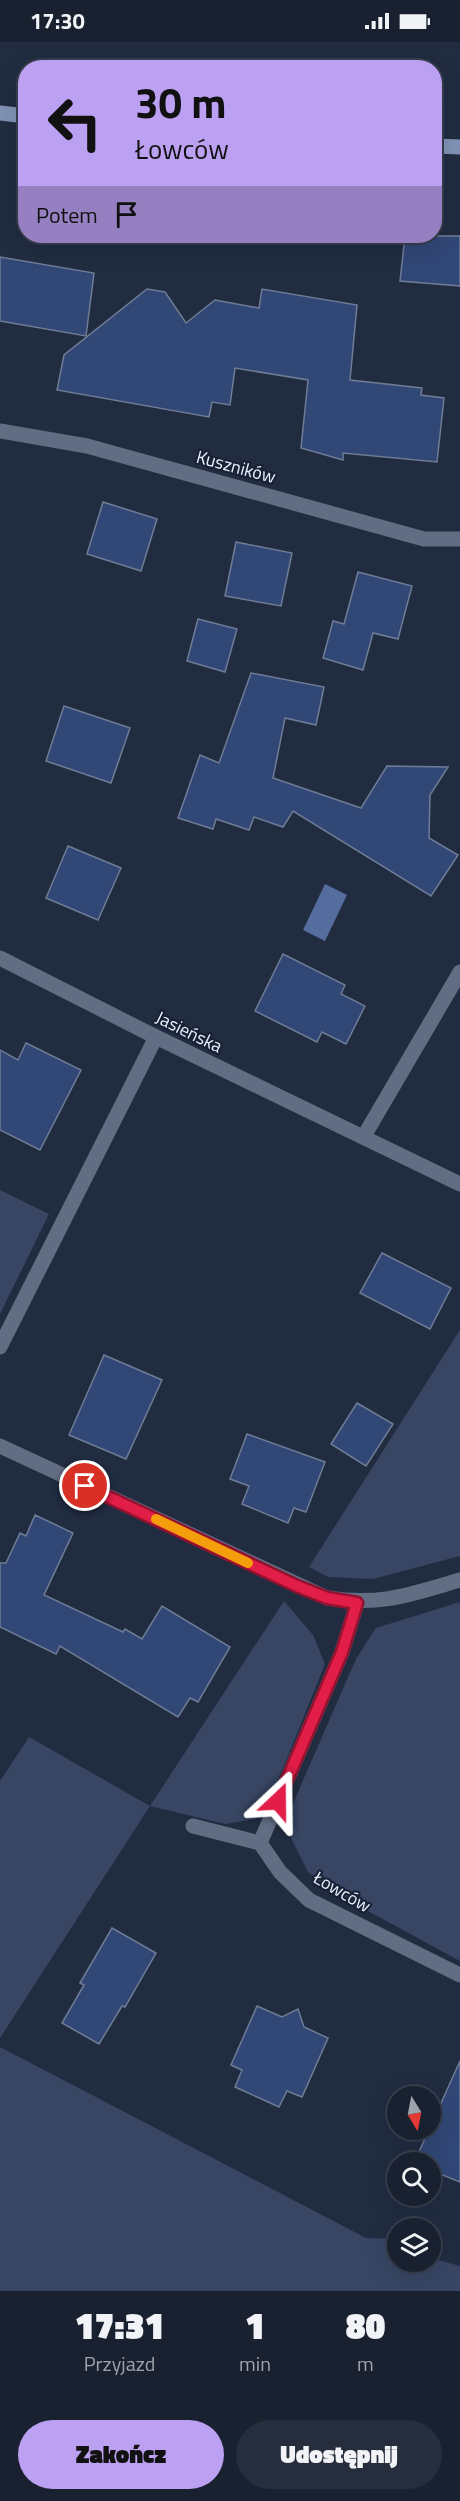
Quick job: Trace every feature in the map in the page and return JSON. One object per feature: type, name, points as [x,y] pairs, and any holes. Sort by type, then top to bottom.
[{"type":"street","points":[[0,113],[18,115]]},
{"type":"street","points":[[442,146],[460,147]]},
{"type":"street","name":"Kuszników","points":[[0,431],[87,446],[424,539],[460,539]]},
{"type":"street","name":"Jasieńska","points":[[0,958],[156,1037],[460,1184]]},
{"type":"street","points":[[364,1136],[460,972]]},
{"type":"street","points":[[0,1347],[156,1037]]},
{"type":"street","points":[[0,1446],[327,1598],[357,1603],[397,1599],[460,1580]]},
{"type":"street","points":[[193,1826],[260,1843],[342,1652],[357,1603]]},
{"type":"street","name":"Łowców","points":[[260,1843],[280,1872],[309,1900],[460,1975]]},
{"type":"shaded area","points":[[325,884],[347,895],[325,941],[303,930]]},
{"type":"shaded area","points":[[0,1190],[49,1214],[0,1314]]},
{"type":"shaded area","points":[[460,1330],[460,1556],[373,1579],[328,1577],[309,1567]]},
{"type":"shaded area","points":[[284,1601],[313,1635],[325,1664],[267,1808],[255,1819],[225,1824],[150,1806]]},
{"type":"shaded area","points":[[460,1602],[460,1961],[333,1892],[308,1872],[284,1824],[356,1659],[376,1628]]},
{"type":"shaded area","points":[[29,1737],[150,1806],[0,2038],[0,1781]]},
{"type":"shaded area","points":[[0,2047],[366,2238],[387,2239],[387,2272],[441,2272],[441,2261],[460,2266],[460,2291],[0,2291]]},
{"type":"building","points":[[442,236],[460,236],[460,286],[400,281],[404,243],[442,243]]},
{"type":"building","points":[[0,257],[94,273],[86,336],[0,321]]},
{"type":"building","points":[[147,289],[165,292],[186,323],[215,300],[259,308],[262,289],[357,305],[350,380],[422,388],[421,395],[444,398],[437,462],[343,453],[343,460],[301,448],[308,380],[235,368],[230,405],[212,402],[209,417],[57,390],[64,355]]},
{"type":"building","points":[[103,502],[157,519],[141,571],[87,554]]},
{"type":"building","points":[[236,542],[292,553],[281,606],[225,596]]},
{"type":"building","points":[[358,572],[412,586],[398,639],[373,633],[363,670],[323,658],[333,621],[344,624]]},
{"type":"building","points":[[198,619],[237,629],[225,672],[187,661]]},
{"type":"building","points":[[251,673],[324,687],[316,725],[285,718],[273,778],[361,808],[387,766],[448,767],[430,795],[429,838],[458,855],[431,896],[293,811],[283,827],[254,817],[249,830],[216,819],[213,829],[178,818],[200,755],[219,763]]},
{"type":"building","points":[[64,706],[130,728],[111,783],[46,761]]},
{"type":"building","points":[[68,846],[121,868],[98,920],[46,898]]},
{"type":"building","points":[[283,954],[345,985],[341,994],[365,1006],[346,1044],[322,1032],[317,1042],[255,1011]]},
{"type":"building","points":[[26,1043],[81,1070],[40,1150],[0,1130],[0,1050],[18,1060]]},
{"type":"building","points":[[382,1253],[451,1288],[430,1329],[360,1293]]},
{"type":"building","points":[[104,1355],[162,1380],[126,1459],[69,1435]]},
{"type":"building","points":[[357,1403],[393,1424],[366,1466],[331,1444]]},
{"type":"building","points":[[247,1434],[325,1462],[306,1512],[294,1508],[288,1523],[242,1504],[249,1486],[230,1479]]},
{"type":"building","points":[[35,1515],[73,1533],[44,1595],[123,1632],[125,1629],[142,1639],[162,1606],[230,1647],[198,1702],[190,1698],[178,1717],[60,1646],[56,1654],[0,1627],[0,1563],[6,1563],[20,1533],[26,1536]]},
{"type":"building","points":[[112,1928],[156,1953],[125,2007],[122,2006],[99,2044],[62,2023],[84,1985],[80,1983]]},
{"type":"building","points":[[257,2006],[282,2017],[298,2009],[304,2027],[328,2038],[302,2097],[287,2091],[279,2107],[235,2087],[242,2070],[231,2065]]},
{"type":"building","points":[[460,2061],[460,2182],[441,2174],[441,2152],[419,2152],[424,2140],[441,2140],[441,2103]]},
{"type":"slow traffic","points":[[156,1519],[248,1563]]},
{"type":"route","points":[[85,1486],[297,1586],[327,1598],[357,1603],[342,1652],[278,1801]]}]
